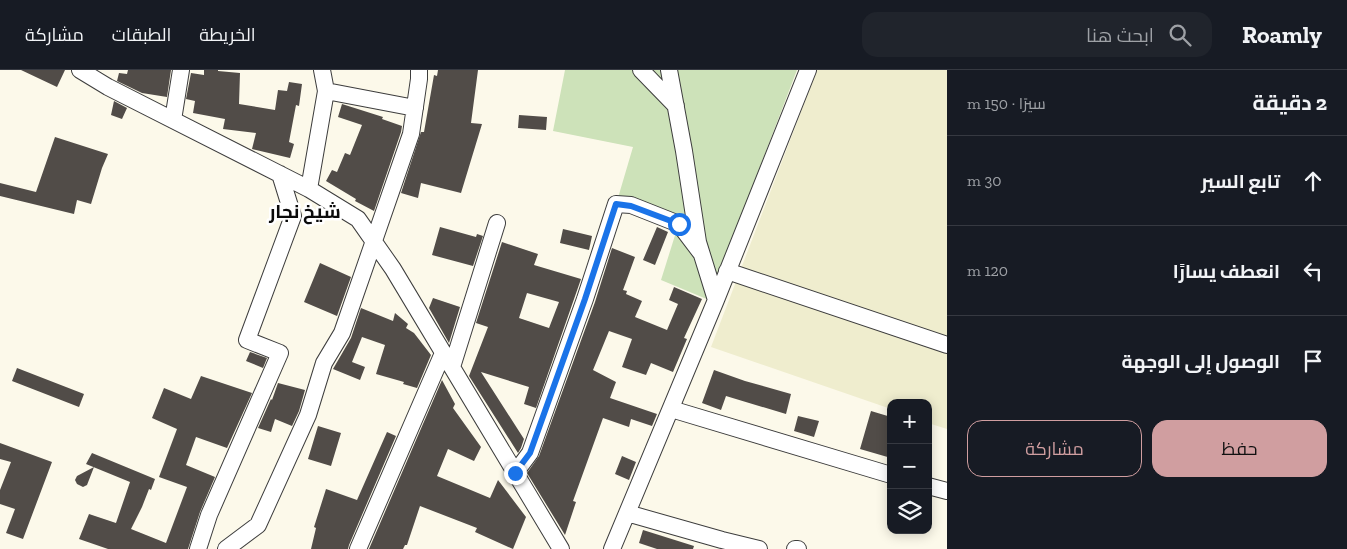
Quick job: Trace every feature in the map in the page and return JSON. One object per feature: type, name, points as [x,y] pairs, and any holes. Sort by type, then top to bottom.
[{"type":"street","points":[[80,70],[108,87],[309,189],[358,219],[392,269],[561,549]]},
{"type":"street","points":[[173,120],[181,70]]},
{"type":"street","points":[[309,189],[326,91],[322,70]]},
{"type":"street","points":[[226,549],[258,525],[308,416],[324,363],[342,333],[411,134],[419,70]]},
{"type":"street","points":[[641,70],[676,106]]},
{"type":"street","points":[[669,70],[698,242],[716,300]]},
{"type":"street","points":[[612,549],[716,300],[808,70]]},
{"type":"street","points":[[326,91],[415,108]]},
{"type":"street","points":[[198,549],[209,515],[280,353],[247,340],[293,216],[280,174]]},
{"type":"street","points":[[515,473],[530,453],[582,308],[616,204],[631,206],[679,224],[701,253]]},
{"type":"street","points":[[452,367],[497,223]]},
{"type":"street","points":[[727,271],[947,344]]},
{"type":"street","points":[[358,549],[443,353]]},
{"type":"street","points":[[671,409],[887,474]]},
{"type":"street","points":[[932,487],[947,491]]},
{"type":"street","points":[[627,513],[759,549]]},
{"type":"shaded area","points":[[817,70],[947,70],[947,429],[932,424],[932,399],[887,399],[887,408],[711,347]]},
{"type":"green space","points":[[565,70],[797,70],[709,300],[661,280],[677,229],[615,208],[633,147],[553,131]]},
{"type":"building","points":[[21,70],[65,70],[57,87]]},
{"type":"building","points":[[128,70],[171,70],[167,97],[142,93],[117,81],[119,73],[127,74]]},
{"type":"building","points":[[204,70],[240,73],[239,104],[275,110],[278,90],[287,91],[289,82],[302,84],[299,106],[296,105],[289,142],[294,144],[290,158],[252,149],[256,133],[223,129],[225,119],[193,113],[195,101],[186,99],[191,73],[204,75]]},
{"type":"building","points":[[438,70],[478,70],[471,123],[482,124],[461,193],[421,183],[418,198],[401,193],[421,132],[424,132],[434,75],[437,76]]},
{"type":"building","points":[[114,101],[127,108],[122,119],[111,115]]},
{"type":"building","points":[[342,104],[383,117],[382,119],[402,126],[374,211],[355,201],[356,199],[326,181],[332,170],[337,172],[345,153],[350,155],[362,125],[338,117]]},
{"type":"building","points":[[519,115],[547,117],[546,130],[518,128]]},
{"type":"building","points":[[55,137],[108,154],[91,204],[77,200],[74,214],[0,196],[0,183],[36,192]]},
{"type":"building","points":[[440,227],[476,237],[477,234],[483,236],[473,266],[432,255]]},
{"type":"building","points":[[657,227],[668,232],[655,265],[643,260]]},
{"type":"building","points":[[563,229],[592,236],[589,250],[560,243]]},
{"type":"building","points":[[502,242],[538,254],[534,265],[581,279],[536,408],[524,404],[529,387],[481,372],[524,439],[518,453],[469,376],[488,327],[476,323]],"holes":[[[527,293],[559,302],[549,328],[519,318]]]},
{"type":"building","points":[[612,248],[635,257],[623,290],[627,291],[626,294],[642,301],[635,317],[667,330],[678,304],[669,300],[674,287],[702,299],[684,338],[687,339],[673,372],[651,363],[646,375],[622,367],[632,339],[609,331],[593,370],[616,382],[610,398],[657,414],[652,426],[631,419],[629,427],[603,418],[573,501],[576,502],[565,535],[527,473],[539,456],[595,302]]},
{"type":"building","points":[[320,263],[351,277],[337,316],[304,302]]},
{"type":"building","points":[[433,298],[460,307],[449,343],[429,308]]},
{"type":"building","points":[[361,308],[393,321],[395,313],[408,324],[406,328],[414,333],[431,355],[417,388],[376,374],[385,345],[362,337],[352,362],[365,367],[360,380],[333,369],[351,338]]},
{"type":"building","points":[[250,352],[267,358],[263,368],[246,361]]},
{"type":"building","points":[[17,368],[84,394],[79,407],[12,381]]},
{"type":"building","points":[[714,370],[791,394],[786,414],[726,396],[721,410],[702,403]]},
{"type":"building","points":[[201,376],[252,393],[227,448],[196,437],[186,465],[215,477],[200,512],[188,549],[108,549],[79,539],[89,514],[116,523],[130,482],[86,464],[92,453],[155,479],[131,529],[166,543],[187,487],[159,477],[177,429],[152,418],[164,388],[191,399]]},
{"type":"building","points":[[442,380],[455,404],[453,408],[481,447],[474,461],[448,449],[437,476],[490,498],[498,480],[526,517],[513,549],[475,532],[477,528],[420,506],[407,545],[403,549],[369,549]]},
{"type":"building","points":[[278,383],[305,390],[292,426],[275,419],[271,432],[258,428]]},
{"type":"building","points":[[871,411],[887,416],[887,457],[860,449]]},
{"type":"building","points":[[798,416],[819,421],[814,437],[794,431]]},
{"type":"building","points":[[318,426],[341,433],[331,466],[308,459]]},
{"type":"building","points":[[387,432],[396,436],[348,549],[311,549],[316,528],[314,527],[326,489],[357,500]]},
{"type":"building","points":[[0,443],[52,462],[23,539],[6,533],[15,509],[0,504],[0,490],[11,462],[0,459]]},
{"type":"building","points":[[622,456],[636,462],[629,480],[615,474]]},
{"type":"building","points":[[94,467],[87,485],[83,487],[77,484],[75,480],[77,476]]},
{"type":"building","points":[[643,530],[694,546],[693,549],[657,549],[639,543]]},
{"type":"district","name":"شيخ نجار","points":[[305,211]]},
{"type":"route","points":[[515,473],[530,453],[585,299],[616,204],[631,206],[679,224]]}]
